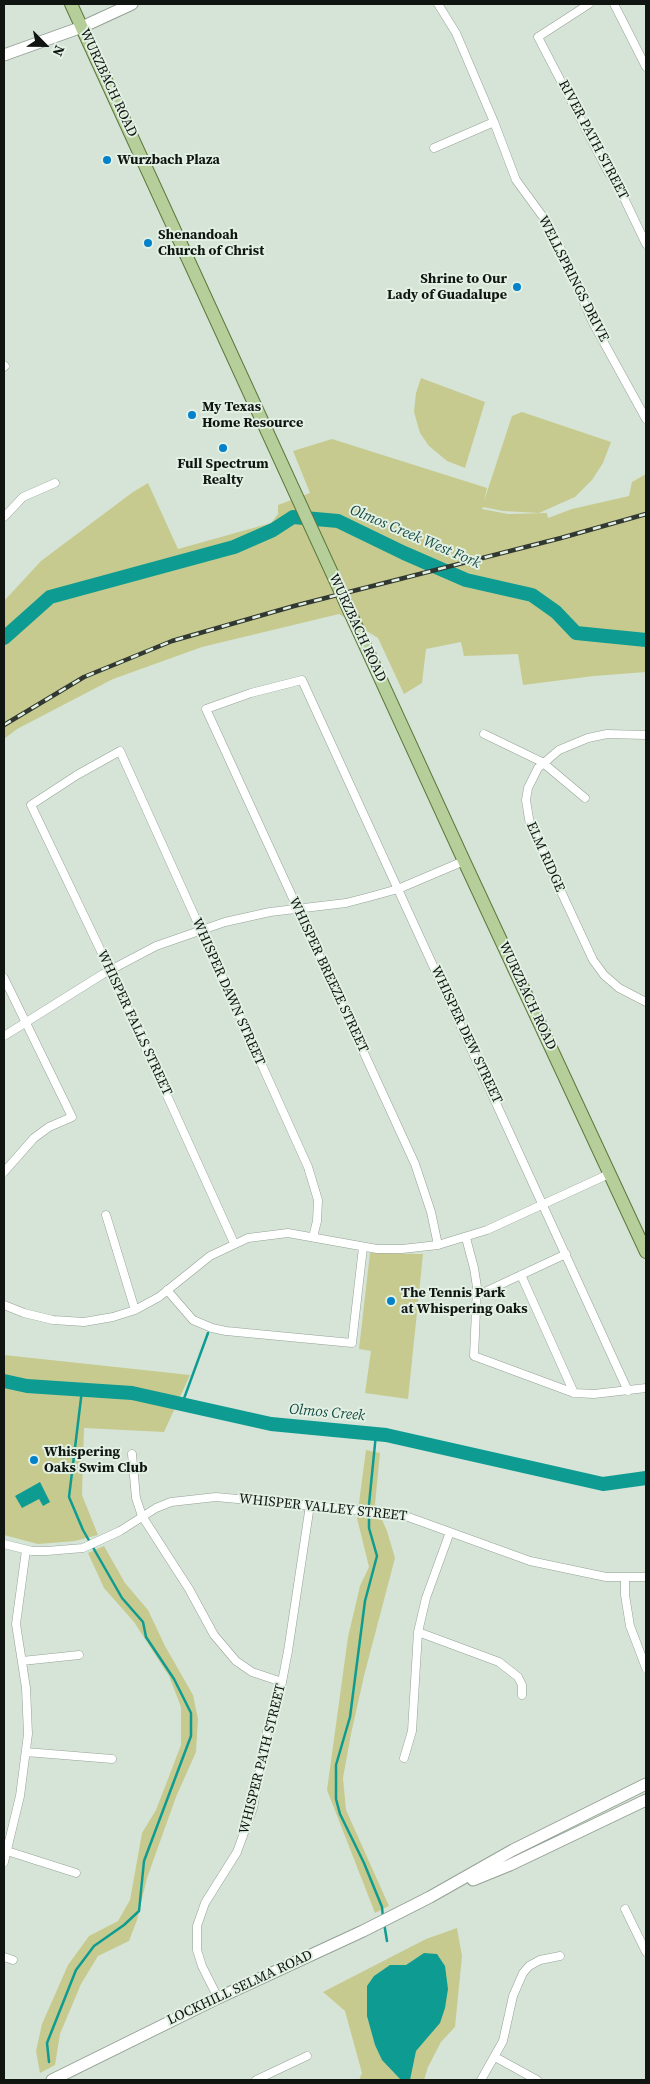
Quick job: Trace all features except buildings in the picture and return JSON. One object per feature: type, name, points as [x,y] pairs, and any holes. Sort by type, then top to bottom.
[{"type":"main road","name":"WURZBACH ROAD","points":[[71,4],[464,861],[646,1252]]},
{"type":"main road","points":[[4,55],[82,27],[132,4]]},
{"type":"main road","name":"LOCKHILL SELMA ROAD","points":[[52,2080],[218,1998],[363,1931],[430,1897],[512,1850],[646,1784]]},
{"type":"main road","name":"LOCKHILL SELMA ROAD","points":[[430,1897],[510,1865],[646,1800]]},
{"type":"street","name":"WELLSPRINGS DRIVE","points":[[438,4],[456,33],[494,122],[516,180],[546,221],[561,249],[592,321],[646,418]]},
{"type":"street","name":"RIVER PATH STREET","points":[[589,4],[538,37],[646,244]]},
{"type":"street","points":[[614,4],[646,67]]},
{"type":"street","points":[[434,148],[494,122]]},
{"type":"street","points":[[4,517],[23,497],[55,482]]},
{"type":"street","name":"WHISPER BREEZE STREET","points":[[302,680],[251,693],[206,709],[415,1164],[429,1204],[438,1245]]},
{"type":"street","name":"WHISPER DEW STREET","points":[[302,680],[628,1391]]},
{"type":"street","name":"ELM RIDGE","points":[[646,735],[616,733],[597,736],[564,748],[542,762],[532,777],[526,800],[530,825],[598,968],[618,988],[646,1002]]},
{"type":"street","points":[[484,734],[542,762],[585,798]]},
{"type":"street","name":"WHISPER FALLS STREET","points":[[120,751],[77,775],[31,805],[110,970],[234,1243]]},
{"type":"street","name":"WHISPER DAWN STREET","points":[[120,751],[308,1167],[318,1200],[317,1221],[312,1237]]},
{"type":"street","points":[[4,1036],[110,970],[156,946],[225,922],[297,909],[346,903],[398,889],[464,861]]},
{"type":"street","points":[[4,978],[72,1117],[49,1127],[34,1138],[4,1172]]},
{"type":"street","points":[[4,1306],[24,1314],[69,1322],[99,1320],[135,1310],[168,1290],[210,1256],[248,1238],[288,1233],[363,1247],[402,1249],[438,1245],[466,1238],[609,1174]]},
{"type":"street","points":[[106,1215],[135,1310]]},
{"type":"street","points":[[466,1238],[474,1268],[476,1296],[474,1356],[574,1393],[594,1394],[646,1388]]},
{"type":"street","points":[[168,1290],[193,1320],[212,1328],[352,1344],[363,1247]]},
{"type":"street","points":[[476,1296],[566,1254]]},
{"type":"street","points":[[521,1275],[574,1393]]},
{"type":"street","points":[[132,1454],[136,1498],[142,1516],[189,1589],[222,1647],[236,1661],[252,1672],[282,1682]]},
{"type":"street","name":"WHISPER VALLEY STREET","points":[[4,1544],[26,1550],[47,1551],[83,1548],[102,1540],[156,1508],[172,1502],[216,1497],[400,1514],[516,1557],[606,1577],[646,1577]]},
{"type":"street","name":"WHISPER PATH STREET","points":[[218,1998],[200,1958],[196,1942],[198,1926],[205,1903],[226,1872],[246,1830],[253,1808],[267,1731],[282,1682],[310,1505]]},
{"type":"street","points":[[404,1758],[412,1730],[418,1632],[426,1598],[450,1532]]},
{"type":"street","points":[[4,1862],[20,1796],[26,1752],[28,1708],[16,1624],[26,1550]]},
{"type":"street","points":[[625,1578],[625,1596],[630,1626],[646,1668]]},
{"type":"street","points":[[418,1632],[498,1662],[518,1677],[522,1686],[522,1696]]},
{"type":"street","points":[[22,1661],[79,1655]]},
{"type":"street","points":[[26,1752],[112,1759]]},
{"type":"street","points":[[624,1795],[630,1808]]},
{"type":"street","points":[[7,1851],[76,1873]]},
{"type":"street","points":[[625,1909],[646,1952]]},
{"type":"street","points":[[481,2080],[504,2041],[513,1996],[523,1973],[529,1966],[540,1960],[560,1956]]},
{"type":"street","points":[[4,1957],[13,1960]]},
{"type":"street","points":[[256,2080],[307,2056]]},
{"type":"street","points":[[495,2057],[537,2080]]},
{"type":"green space","points":[[421,378],[485,402],[465,468],[447,461],[429,446],[420,433],[414,412],[416,393]]},
{"type":"green space","points":[[522,412],[611,442],[603,463],[592,480],[575,497],[539,513],[503,511],[483,507],[482,509],[508,514],[547,513],[548,518],[572,509],[629,496],[632,482],[646,474],[646,672],[523,685],[518,654],[464,656],[461,642],[426,649],[422,683],[404,694],[378,638],[339,614],[202,647],[113,679],[17,729],[4,739],[4,601],[41,561],[133,492],[148,483],[178,549],[271,523],[278,514],[278,505],[310,493],[293,451],[332,439],[487,488],[484,501],[512,416]]},
{"type":"green space","name":"The Tennis Park at Whispering Oaks","points":[[370,1253],[423,1254],[408,1399],[365,1393],[371,1351],[359,1349]]},
{"type":"green space","points":[[4,1355],[190,1375],[164,1432],[84,1428],[82,1495],[98,1535],[75,1541],[38,1544],[4,1535]]},
{"type":"green space","points":[[366,1450],[380,1453],[375,1504],[387,1531],[395,1558],[364,1676],[343,1778],[346,1810],[389,1906],[375,1913],[327,1790],[348,1637],[360,1586],[369,1567],[357,1518]]},
{"type":"green space","points":[[104,1546],[125,1583],[148,1610],[165,1646],[193,1695],[198,1719],[196,1752],[176,1797],[147,1878],[137,1920],[129,1941],[98,1956],[81,1984],[60,2034],[55,2065],[40,2073],[36,2051],[42,2024],[68,1965],[89,1936],[118,1921],[130,1900],[142,1833],[156,1810],[181,1745],[181,1707],[169,1676],[134,1622],[104,1588],[88,1553]]},
{"type":"green space","points":[[457,1928],[462,1956],[455,2027],[441,2042],[428,2067],[424,2080],[359,2080],[362,2073],[345,2011],[323,1992],[426,1939]]},
{"type":"water","points":[[40,1482],[50,1502],[43,1506],[39,1499],[22,1508],[15,1496]]},
{"type":"water","points":[[424,1953],[437,1954],[445,1966],[448,1989],[445,2008],[440,2023],[416,2051],[410,2080],[401,2080],[382,2060],[375,2045],[367,2016],[367,1986],[374,1976],[390,1965],[406,1965]]},
{"type":"waterway","name":"Olmos Creek West Fork","points":[[4,638],[50,597],[234,547],[273,530],[293,517],[338,521],[466,580],[532,595],[556,612],[576,633],[646,640]]},
{"type":"waterway","points":[[182,1404],[208,1333]]},
{"type":"waterway","name":"Olmos Creek","points":[[4,1381],[27,1386],[132,1393],[271,1424],[386,1435],[603,1484],[646,1478]]},
{"type":"waterway","points":[[49,2062],[47,2043],[76,1970],[94,1946],[124,1925],[139,1911],[144,1861],[191,1736],[191,1713],[174,1679],[146,1637],[143,1622],[122,1598],[83,1530],[69,1497],[82,1390]]},
{"type":"waterway","points":[[369,1504],[376,1434]]},
{"type":"waterway","points":[[369,1517],[369,1528],[377,1556],[365,1601],[350,1717],[336,1765],[336,1799],[340,1814],[364,1863],[382,1907],[383,1918]]},
{"type":"waterway","points":[[384,1923],[387,1941]]},
{"type":"railway","points":[[4,725],[84,677],[172,641],[294,606],[561,538],[646,514]]},
{"type":"place","name":"Wurzbach Plaza","points":[[107,160]]},
{"type":"place","name":"Shenandoah Church of Christ","points":[[148,243]]},
{"type":"place","name":"Shrine to Our Lady of Guadalupe","points":[[517,287]]},
{"type":"place","name":"My Texas Home Resource","points":[[192,415]]},
{"type":"place","name":"Full Spectrum Realty","points":[[223,448]]},
{"type":"place","name":"The Tennis Park at Whispering Oaks","points":[[391,1301]]},
{"type":"place","name":"Whispering Oaks Swim Club","points":[[34,1460]]}]
